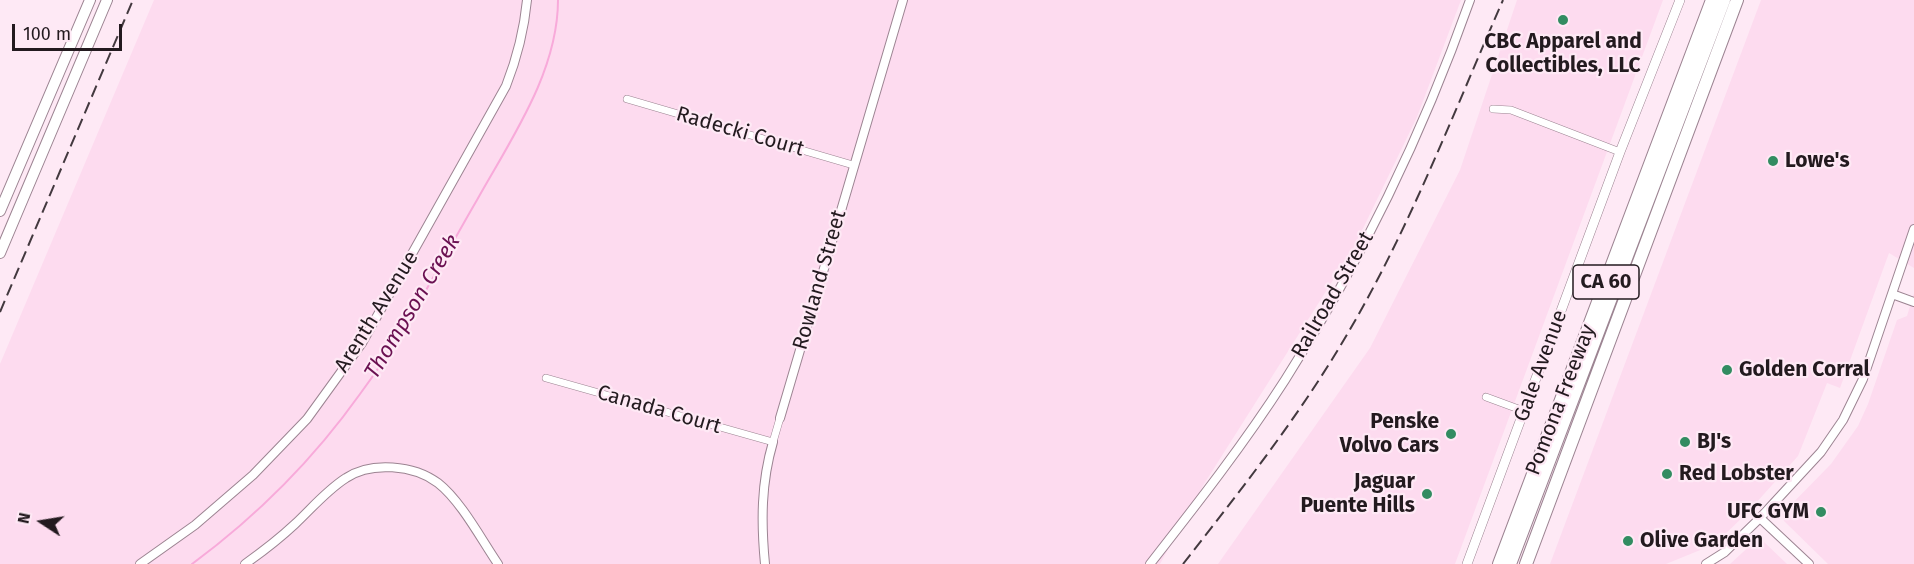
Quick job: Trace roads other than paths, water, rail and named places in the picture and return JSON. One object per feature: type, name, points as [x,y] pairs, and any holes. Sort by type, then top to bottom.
[{"type":"highway","name":"Pomona Freeway","points":[[1499,564],[1712,0]]},
{"type":"highway","points":[[1509,564],[1724,0]]},
{"type":"highway","points":[[1515,564],[1729,0]]},
{"type":"highway","name":"Pomona Freeway","points":[[1526,564],[1737,0]]},
{"type":"main road","points":[[0,211],[90,0]]},
{"type":"main road","points":[[0,253],[107,0]]},
{"type":"main road","name":"Gale Avenue","points":[[1467,564],[1620,152],[1680,0]]},
{"type":"main road","points":[[48,96],[64,102]]},
{"type":"street","name":"Arenth Avenue","points":[[140,564],[195,525],[253,475],[307,418],[362,343],[506,86],[518,55],[525,24],[527,0]]},
{"type":"street","name":"Rowland Street","points":[[765,564],[761,523],[763,491],[773,442],[903,0]]},
{"type":"street","name":"Railroad Street","points":[[1150,564],[1220,475],[1284,381],[1318,325],[1368,236],[1405,162],[1450,57],[1470,0]]},
{"type":"street","name":"Radecki Court","points":[[627,99],[853,165]]},
{"type":"street","points":[[1493,109],[1511,110],[1620,152]]},
{"type":"street","points":[[1706,564],[1725,552],[1760,518],[1821,452],[1846,414],[1863,379],[1914,229]]},
{"type":"street","points":[[1892,294],[1914,302]]},
{"type":"street","name":"Canada Court","points":[[546,378],[773,442]]},
{"type":"street","points":[[1486,396],[1524,411]]},
{"type":"street","points":[[245,564],[294,525],[348,476],[371,468],[394,467],[417,473],[437,483],[455,502],[498,564]]},
{"type":"street","points":[[1760,518],[1809,564]]},
{"type":"waterway","name":"Thompson Creek","points":[[192,564],[216,546],[283,486],[342,418],[392,348],[518,129],[530,104],[550,53],[556,27],[558,0]]},
{"type":"railway","points":[[0,312],[133,0]]},
{"type":"railway","points":[[1183,564],[1296,414],[1356,319],[1416,201],[1503,0]]},
{"type":"place","name":"CBC Apparel and Collectibles, LLC","points":[[1563,20]]},
{"type":"place","name":"Lowe's","points":[[1773,161]]},
{"type":"place","name":"Golden Corral","points":[[1727,370]]},
{"type":"place","name":"Penske Volvo Cars","points":[[1451,434]]},
{"type":"place","name":"BJ's","points":[[1685,442]]},
{"type":"place","name":"Red Lobster","points":[[1667,474]]},
{"type":"place","name":"Jaguar Puente Hills","points":[[1427,494]]},
{"type":"place","name":"UFC GYM","points":[[1821,512]]},
{"type":"place","name":"Olive Garden","points":[[1628,541]]}]
